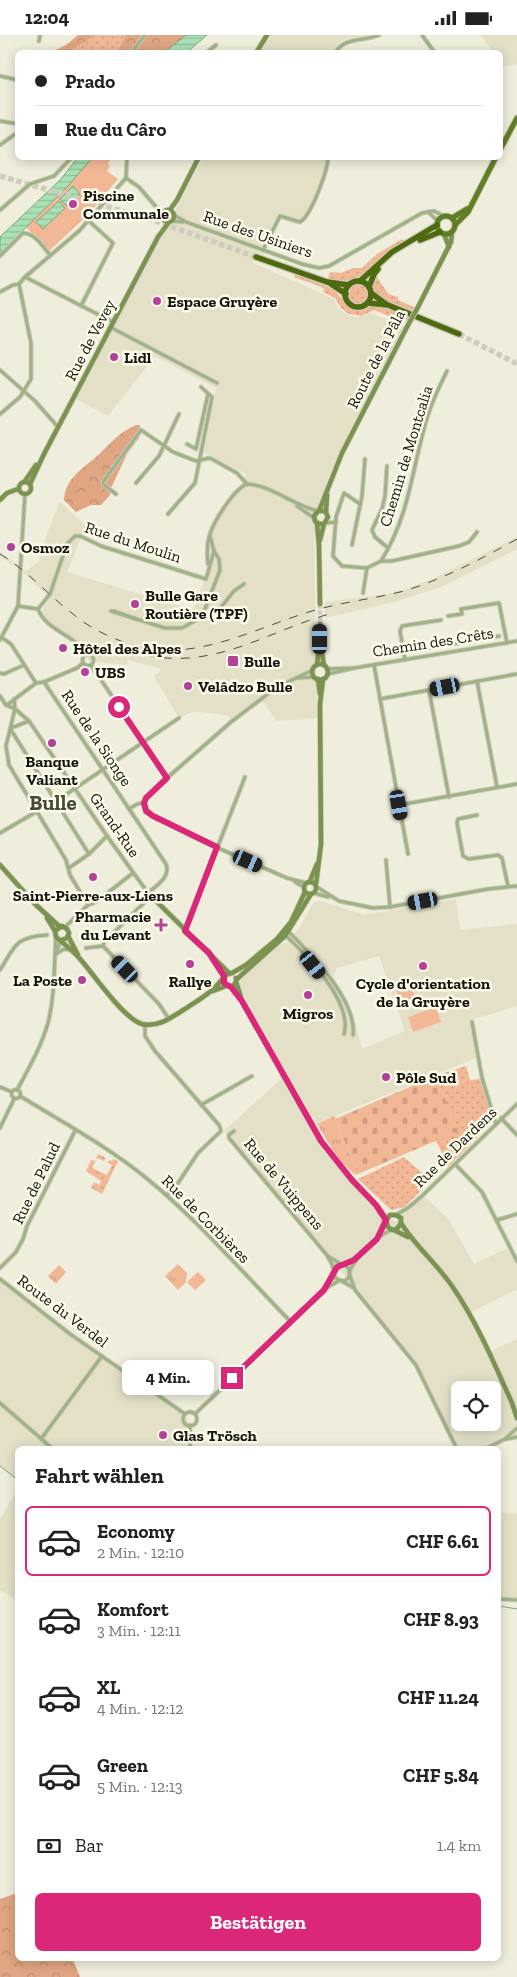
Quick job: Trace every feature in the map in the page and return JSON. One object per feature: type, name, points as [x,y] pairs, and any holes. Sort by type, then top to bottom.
[{"type":"highway","points":[[256,257],[327,282],[349,285],[360,281],[392,252],[437,223]]},
{"type":"highway","points":[[368,303],[374,274],[393,255],[411,244],[442,233]]},
{"type":"highway","points":[[360,281],[388,305]]},
{"type":"highway","points":[[327,282],[346,294]]},
{"type":"highway","points":[[349,285],[346,294],[348,302],[354,306],[368,303],[388,305],[459,334]]},
{"type":"main road","points":[[503,139],[517,118]]},
{"type":"main road","points":[[470,207],[452,218],[444,216],[437,223],[442,233],[452,232],[455,225],[465,216],[470,207],[494,160]]},
{"type":"main road","points":[[452,218],[455,225]]},
{"type":"street","points":[[38,41],[40,35]]},
{"type":"street","points":[[133,50],[145,35]]},
{"type":"street","points":[[258,50],[267,35]]},
{"type":"street","points":[[338,50],[344,43],[379,35]]},
{"type":"street","points":[[422,35],[433,50]]},
{"type":"street","points":[[210,50],[216,45]]},
{"type":"street","points":[[0,76],[15,79]]},
{"type":"street","points":[[0,121],[15,124]]},
{"type":"street","points":[[0,145],[15,134]]},
{"type":"street","points":[[0,210],[30,184],[54,176],[69,160]]},
{"type":"street","points":[[0,414],[24,392],[32,379],[31,343],[19,285],[25,277],[89,221],[126,178],[127,160]]},
{"type":"street","name":"Rue de Vevey","points":[[28,482],[59,427],[158,237],[172,217],[177,200],[198,160]]},
{"type":"street","points":[[263,250],[280,216],[300,222],[304,220],[319,189],[326,171],[328,160]]},
{"type":"street","points":[[126,178],[139,187],[163,217]]},
{"type":"street","points":[[427,212],[434,211],[444,216]]},
{"type":"street","points":[[427,212],[437,223]]},
{"type":"street","name":"Rue des Usiniers","points":[[172,217],[309,266],[326,267],[338,262],[414,216],[427,212]]},
{"type":"street","points":[[163,217],[172,217]]},
{"type":"street","points":[[163,217],[172,217]]},
{"type":"street","name":"Rue de Vevey","points":[[158,237],[163,217]]},
{"type":"street","points":[[81,306],[113,243],[89,221]]},
{"type":"street","name":"Route de la Pâla","points":[[316,521],[318,511],[342,453],[449,247],[453,237],[452,232]]},
{"type":"street","points":[[0,256],[23,233],[32,235],[50,255]]},
{"type":"street","points":[[442,233],[449,247]]},
{"type":"street","points":[[267,242],[304,255]]},
{"type":"street","points":[[25,277],[113,322]]},
{"type":"street","points":[[0,292],[13,285],[19,285]]},
{"type":"street","points":[[110,327],[217,383]]},
{"type":"street","points":[[0,370],[59,427]]},
{"type":"street","name":"Chemin de Montcalia","points":[[381,561],[404,515],[427,418],[447,371]]},
{"type":"street","points":[[197,446],[212,397],[201,387]]},
{"type":"street","points":[[168,514],[195,483],[208,410]]},
{"type":"street","points":[[136,483],[159,456],[179,414]]},
{"type":"street","points":[[116,494],[104,485],[103,481],[139,431],[143,430],[174,452],[196,461],[210,458],[237,473],[247,484]]},
{"type":"street","points":[[187,444],[196,449],[197,446],[202,447]]},
{"type":"street","name":"Chemin de Montcalia","points":[[352,545],[360,504],[365,459]]},
{"type":"street","name":"Chemin de Montcalia","points":[[387,465],[385,496],[382,509],[372,530],[375,537],[388,548]]},
{"type":"street","points":[[18,489],[20,483],[28,482],[30,491],[25,494]]},
{"type":"street","points":[[209,567],[207,558],[210,536],[214,525],[236,490],[247,484],[255,484],[295,504],[336,517]]},
{"type":"street","name":"Route de la Pâla","points":[[325,523],[329,484]]},
{"type":"street","points":[[18,489],[21,493],[25,494]]},
{"type":"street","points":[[0,500],[7,493],[18,489]]},
{"type":"street","name":"Chemin de Montcalia","points":[[360,504],[344,493],[336,517],[333,557],[342,566],[368,568]]},
{"type":"street","points":[[25,494],[18,606],[1,639],[11,644],[36,683]]},
{"type":"street","points":[[295,504],[316,521],[325,523],[336,522]]},
{"type":"street","points":[[316,521],[320,545],[320,604]]},
{"type":"street","points":[[320,545],[325,523]]},
{"type":"street","points":[[363,593],[368,568],[381,561],[392,561],[469,543],[477,532]]},
{"type":"street","name":"Rue du Moulin","points":[[38,609],[50,596],[67,544],[75,536],[80,536],[101,546],[206,579],[209,567]]},
{"type":"street","points":[[137,619],[121,612],[110,611],[165,628],[175,629],[192,624],[200,617],[220,570],[219,559],[214,551],[210,536]]},
{"type":"street","points":[[209,567],[214,551]]},
{"type":"street","points":[[200,617],[218,611],[234,591],[244,584]]},
{"type":"street","points":[[448,616],[462,613],[461,609],[499,603],[507,643]]},
{"type":"street","points":[[18,606],[38,609],[43,619],[82,646],[86,655]]},
{"type":"street","points":[[405,660],[400,631],[402,626],[442,619]]},
{"type":"street","points":[[320,624],[318,665],[313,670],[277,687],[245,711],[167,778],[146,798],[144,803],[146,811],[153,816],[217,847],[306,886],[316,886],[331,897]]},
{"type":"street","points":[[404,652],[499,636]]},
{"type":"street","name":"Chemin des Crêts","points":[[326,669],[354,668],[517,641]]},
{"type":"street","points":[[210,992],[229,986],[236,981],[286,932],[316,886],[321,797],[320,698],[326,669],[320,643]]},
{"type":"street","points":[[0,696],[6,705],[36,683],[77,668],[83,663],[83,658],[86,655]]},
{"type":"street","points":[[86,655],[92,655],[94,659],[91,665]]},
{"type":"street","points":[[83,663],[91,665]]},
{"type":"street","points":[[0,673],[4,674],[24,665]]},
{"type":"street","points":[[91,665],[167,778]]},
{"type":"street","points":[[318,665],[326,669]]},
{"type":"street","points":[[374,665],[408,854]]},
{"type":"street","points":[[313,670],[320,698]]},
{"type":"street","points":[[380,699],[517,674]]},
{"type":"street","points":[[295,678],[323,679]]},
{"type":"street","name":"Rue de la Sionge","points":[[44,681],[168,869],[165,877],[149,895]]},
{"type":"street","points":[[477,681],[497,787]]},
{"type":"street","points":[[429,690],[449,797]]},
{"type":"street","points":[[14,699],[15,709],[6,746],[9,765],[66,860],[70,875],[88,905]]},
{"type":"street","name":"Grand-Rue","points":[[6,705],[15,709],[29,721],[149,895]]},
{"type":"street","points":[[55,801],[179,718]]},
{"type":"street","points":[[11,729],[29,721]]},
{"type":"street","points":[[11,729],[89,853]]},
{"type":"street","points":[[185,931],[245,777]]},
{"type":"street","points":[[399,805],[517,784]]},
{"type":"street","name":"Rue de la Sionge","points":[[129,809],[138,803],[144,803]]},
{"type":"street","points":[[0,833],[36,812]]},
{"type":"street","points":[[477,815],[458,819],[457,823],[463,856],[469,859],[498,855],[502,858],[508,887]]},
{"type":"street","points":[[69,868],[107,836]]},
{"type":"street","points":[[386,860],[390,907]]},
{"type":"street","points":[[56,937],[80,958],[124,1012],[139,1023],[145,1025],[156,1024],[169,1019],[210,992],[223,978],[255,959],[286,932],[318,862]]},
{"type":"street","points":[[0,865],[44,912],[68,931],[68,936],[80,958]]},
{"type":"street","points":[[55,931],[133,873]]},
{"type":"street","points":[[306,886],[312,894],[331,897],[361,907],[373,908],[517,887]]},
{"type":"street","points":[[103,946],[104,942],[149,895],[231,973],[236,981],[242,1001]]},
{"type":"street","points":[[0,1087],[12,1092],[17,1090],[38,1049],[48,1022],[53,988],[56,937],[55,931],[44,912]]},
{"type":"street","points":[[286,932],[331,988],[346,1021],[344,1034]]},
{"type":"street","points":[[286,932],[310,955],[342,996],[351,1020],[353,1035]]},
{"type":"street","points":[[0,970],[20,941],[32,936],[47,935]]},
{"type":"street","points":[[54,961],[61,940],[68,936]]},
{"type":"street","points":[[86,948],[103,946]]},
{"type":"street","points":[[103,946],[159,1004],[169,1019]]},
{"type":"street","points":[[56,954],[64,949],[71,950]]},
{"type":"street","points":[[209,953],[223,978],[242,1001],[321,1141],[352,1180],[376,1205],[393,1230],[413,1241]]},
{"type":"street","points":[[472,1022],[482,1078],[496,1124]]},
{"type":"street","points":[[145,1025],[145,1036],[154,1051],[219,1125],[221,1131],[198,1153],[178,1183],[167,1195]]},
{"type":"street","points":[[201,1105],[252,1076]]},
{"type":"street","points":[[0,1128],[14,1099],[20,1096],[17,1090]]},
{"type":"street","points":[[12,1092],[14,1099]]},
{"type":"street","name":"Rue de Corbières","points":[[20,1096],[125,1162],[167,1195],[291,1322]]},
{"type":"street","name":"Rue de Dardens","points":[[394,1215],[409,1207],[517,1104]]},
{"type":"street","points":[[502,1118],[517,1135]]},
{"type":"street","name":"Rue de Palud","points":[[0,1268],[15,1253],[22,1241],[27,1226],[76,1131]]},
{"type":"street","name":"Rue de Vuippens","points":[[234,1131],[229,1135],[229,1138],[326,1254],[332,1264],[334,1273]]},
{"type":"street","points":[[454,1164],[482,1192],[515,1253],[517,1261]]},
{"type":"street","points":[[376,1205],[394,1215],[401,1222],[413,1241],[446,1277],[468,1309],[512,1403],[517,1418]]},
{"type":"street","name":"Rue de Dardens","points":[[401,1222],[409,1207]]},
{"type":"street","points":[[497,1220],[517,1214]]},
{"type":"street","points":[[377,1239],[386,1222],[394,1215]]},
{"type":"street","points":[[195,1414],[324,1290],[346,1279],[358,1258],[377,1239],[399,1228],[401,1222]]},
{"type":"street","name":"Rue de Vuippens","points":[[326,1254],[343,1265]]},
{"type":"street","points":[[324,1290],[337,1267],[358,1258]]},
{"type":"street","points":[[343,1265],[349,1273],[356,1290],[416,1365],[456,1446]]},
{"type":"street","points":[[334,1273],[336,1278],[356,1290]]},
{"type":"street","name":"Route du Verdel","points":[[0,1279],[54,1322],[185,1414]]},
{"type":"street","points":[[41,1439],[102,1356]]},
{"type":"street","points":[[0,1403],[49,1446]]},
{"type":"street","points":[[512,1403],[517,1409]]},
{"type":"street","points":[[190,1425],[185,1422],[185,1414],[189,1412],[195,1414]]},
{"type":"street","points":[[190,1425],[196,1421],[195,1414]]},
{"type":"street","points":[[190,1425],[190,1446]]},
{"type":"street","points":[[505,1439],[517,1428]]},
{"type":"street","points":[[490,1446],[505,1439],[517,1437]]},
{"type":"street","points":[[501,1599],[517,1600]]},
{"type":"shaded area","points":[[186,35],[207,35],[189,50],[167,50]]},
{"type":"shaded area","points":[[270,35],[374,35],[346,39],[339,43],[334,50],[261,50]]},
{"type":"shaded area","points":[[481,35],[517,35],[517,64],[503,67],[503,50],[492,50]]},
{"type":"shaded area","points":[[76,160],[90,160],[68,186],[0,253],[0,237],[61,179]]},
{"type":"shaded area","points":[[202,160],[329,160],[327,171],[315,203],[306,219],[297,224],[280,219],[264,254],[258,252],[253,263],[334,299],[339,309],[350,316],[358,317],[370,313],[405,326],[340,451],[329,476],[314,532],[317,718],[277,721],[261,699],[231,722],[229,716],[201,712],[192,712],[179,718],[154,675],[161,672],[159,668],[128,660],[127,665],[89,661],[80,647],[40,618],[41,612],[50,599],[26,575],[0,556],[0,552],[26,571],[39,561],[46,536],[60,502],[86,526],[67,572],[193,610],[209,567],[210,544],[214,524],[240,487],[246,474],[204,452],[216,388],[155,356],[108,416],[76,399]]},
{"type":"shaded area","points":[[73,186],[80,194],[67,206],[60,199]]},
{"type":"shaded area","points":[[59,201],[65,208],[43,229],[36,222]]},
{"type":"shaded area","points":[[517,537],[517,549],[441,587],[394,602],[325,618],[325,602],[387,594],[408,588],[434,578]]},
{"type":"shaded area","points":[[456,899],[460,930],[517,924],[517,1006],[471,1020],[476,1058],[313,1125],[337,1158],[395,1222],[423,1195],[449,1220],[474,1264],[510,1247],[517,1261],[517,1289],[469,1313],[489,1352],[517,1339],[517,1437],[505,1439],[491,1446],[456,1446],[409,1353],[224,1131],[281,1079],[239,983],[248,971],[282,943],[287,943],[298,930],[312,905],[318,901],[364,915]],"holes":[[[379,956],[405,1031],[362,1049],[353,1014],[333,977],[337,968]]]},
{"type":"shaded area","points":[[0,1279],[54,1322],[185,1414],[190,1425],[190,1446],[15,1446],[15,1479],[0,1465]]},
{"type":"shaded area","points":[[15,1493],[15,1599],[0,1590],[0,1519]]},
{"type":"shaded area","points":[[501,1513],[517,1513],[517,1602],[501,1601]]},
{"type":"green space","points":[[78,35],[96,35],[72,50],[55,50],[66,45]]},
{"type":"green space","points":[[96,35],[126,35],[117,50],[72,50]]},
{"type":"green space","points":[[126,35],[186,35],[167,50],[118,50]]},
{"type":"green space","name":"Piscine Communale","points":[[90,160],[110,160],[108,164],[110,166],[107,171],[118,179],[88,215],[49,251],[26,227],[68,186]]},
{"type":"green space","points":[[402,239],[404,241],[386,253],[359,276],[346,281],[328,279],[330,272],[341,273],[353,268],[362,268],[377,254]]},
{"type":"green space","points":[[295,274],[333,289],[352,309],[358,310],[372,306],[383,307],[409,317],[407,321],[374,310],[361,316],[349,314],[341,308],[335,298],[323,292],[324,288],[294,277]]},
{"type":"green space","points":[[377,277],[388,294],[398,297],[398,300],[414,307],[412,311],[379,296],[373,285],[374,278]]},
{"type":"green space","points":[[359,284],[366,287],[369,294],[366,301],[359,304],[352,301],[349,294],[352,287]]},
{"type":"green space","points":[[136,425],[140,425],[139,438],[127,454],[111,488],[110,495],[101,505],[91,505],[76,512],[64,500],[67,486],[71,480],[119,435]]},
{"type":"green space","points":[[413,983],[415,1003],[398,1004],[397,985]]},
{"type":"green space","points":[[436,1007],[441,1022],[413,1032],[408,1017]]},
{"type":"green space","points":[[466,1066],[470,1080],[480,1079],[493,1121],[448,1167],[436,1140],[458,1131],[435,1076]]},
{"type":"green space","points":[[435,1076],[459,1131],[358,1174],[335,1119]]},
{"type":"green space","points":[[334,1116],[358,1174],[356,1175],[344,1165],[317,1124]]},
{"type":"green space","points":[[98,1154],[106,1158],[104,1161],[97,1158],[92,1168],[107,1175],[112,1165],[108,1163],[109,1160],[118,1161],[102,1194],[91,1188],[94,1182],[99,1185],[101,1181],[86,1171],[91,1160],[95,1161]]},
{"type":"green space","points":[[404,1157],[431,1181],[404,1207],[391,1210],[358,1179]]},
{"type":"green space","points":[[178,1264],[187,1273],[186,1282],[178,1290],[165,1276]]},
{"type":"green space","points":[[59,1265],[66,1272],[56,1284],[48,1276]]},
{"type":"green space","points":[[198,1272],[206,1280],[195,1290],[187,1282]]},
{"type":"green space","points":[[15,1894],[15,1961],[74,1961],[80,1977],[0,1977],[0,1899]]},
{"type":"waterway","points":[[0,1466],[15,1478]]},
{"type":"waterway","points":[[501,1606],[517,1609]]},
{"type":"tunnel","points":[[0,176],[150,219],[256,257]]},
{"type":"tunnel","points":[[459,334],[517,364]]},
{"type":"tunnel","points":[[320,604],[320,624]]},
{"type":"railway","points":[[0,554],[19,567],[79,619],[98,631],[126,643],[150,649],[173,650],[197,648],[243,635],[312,611],[404,591],[448,575],[517,539]]},
{"type":"railway","points":[[145,655],[170,658],[194,657],[217,653],[240,647],[329,614]]},
{"type":"place","name":"Piscine Communale","points":[[73,204]]},
{"type":"place","name":"Espace Gruyère","points":[[157,301]]},
{"type":"place","name":"Lidl","points":[[114,357]]},
{"type":"place","name":"Osmoz","points":[[11,547]]},
{"type":"place","name":"Bulle Gare Routière (TPF)","points":[[135,604]]},
{"type":"place","name":"Hôtel des Alpes","points":[[63,648]]},
{"type":"place","name":"Bulle","points":[[233,661]]},
{"type":"place","name":"UBS","points":[[85,672]]},
{"type":"place","name":"Velâdzo Bulle","points":[[188,686]]},
{"type":"place","name":"Banque Valiant","points":[[52,743]]},
{"type":"place","name":"Saint-Pierre-aux-Liens","points":[[93,877]]},
{"type":"place","name":"Pharmacie du Levant","points":[[161,925]]},
{"type":"place","name":"Rallye","points":[[190,964]]},
{"type":"place","name":"Cycle d'orientation de la Gruyère","points":[[423,966]]},
{"type":"place","name":"La Poste","points":[[82,980]]},
{"type":"place","name":"Migros","points":[[308,995]]},
{"type":"place","name":"Pôle Sud","points":[[386,1077]]},
{"type":"place","name":"Glas Trösch","points":[[163,1435]]},
{"type":"district","name":"Bulle","points":[[53,802]]},
{"type":"route","points":[[119,707],[167,778],[146,798],[144,803],[146,811],[217,847],[185,931],[209,953],[224,976],[223,980],[226,986],[231,987],[242,1001],[321,1141],[352,1180],[376,1205],[386,1220],[377,1239],[358,1258],[337,1267],[324,1290],[232,1378]]}]
